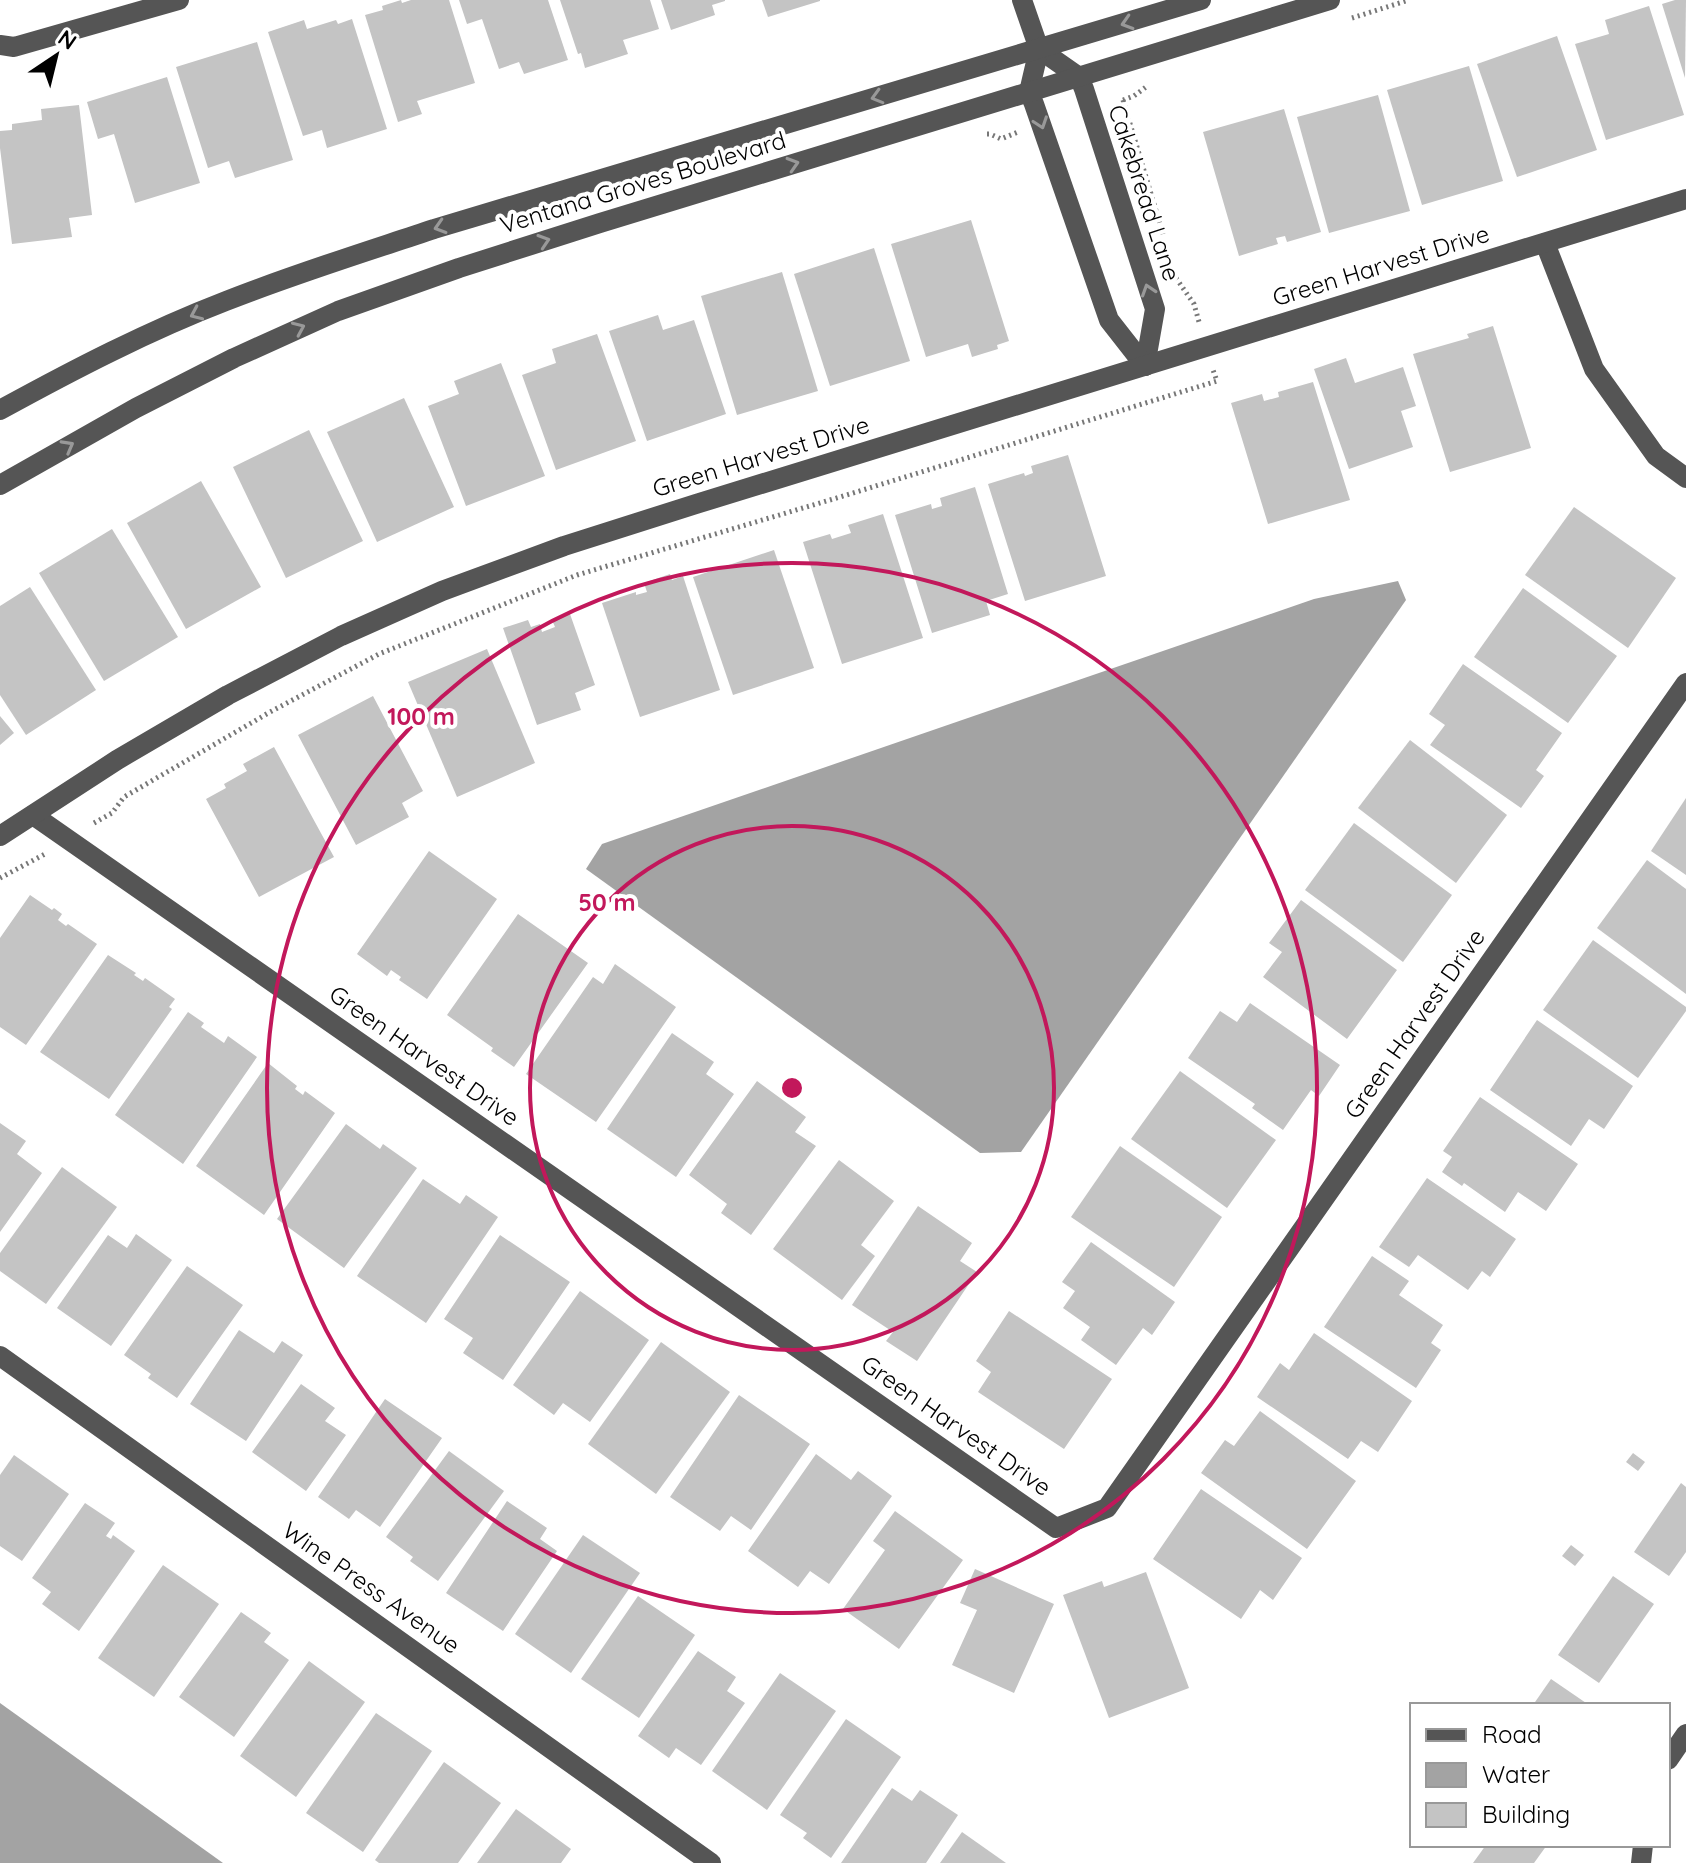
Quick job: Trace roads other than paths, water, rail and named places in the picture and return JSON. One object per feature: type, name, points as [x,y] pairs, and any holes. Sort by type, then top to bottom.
[{"type":"street","points":[[0,45],[14,47],[179,0]]},
{"type":"street","points":[[1022,0],[1039,49],[1029,92],[1109,320],[1145,366]]},
{"type":"street","name":"Ventana Groves Boulevard","points":[[0,410],[138,340],[224,301],[317,268],[449,224],[1201,0]]},
{"type":"street","name":"Ventana Groves Boulevard","points":[[0,485],[136,408],[234,358],[338,311],[600,223],[1330,0]]},
{"type":"street","points":[[1039,49],[1079,77]]},
{"type":"street","name":"Cakebread Lane","points":[[1079,77],[1155,309],[1145,366]]},
{"type":"street","name":"Green Harvest Drive","points":[[0,836],[117,760],[228,695],[341,636],[442,591],[564,546],[1686,199]]},
{"type":"street","points":[[1545,243],[1594,369],[1656,456],[1686,478]]},
{"type":"street","name":"Green Harvest Drive","points":[[33,815],[1056,1528],[1107,1508],[1686,683]]},
{"type":"street","name":"Wine Press Avenue","points":[[0,1356],[711,1863]]},
{"type":"street","points":[[1670,1757],[1686,1734]]},
{"type":"water","points":[[1398,581],[1406,600],[1021,1152],[980,1153],[586,869],[602,844],[1314,599]]},
{"type":"water","points":[[0,1703],[223,1863],[0,1863]]}]
